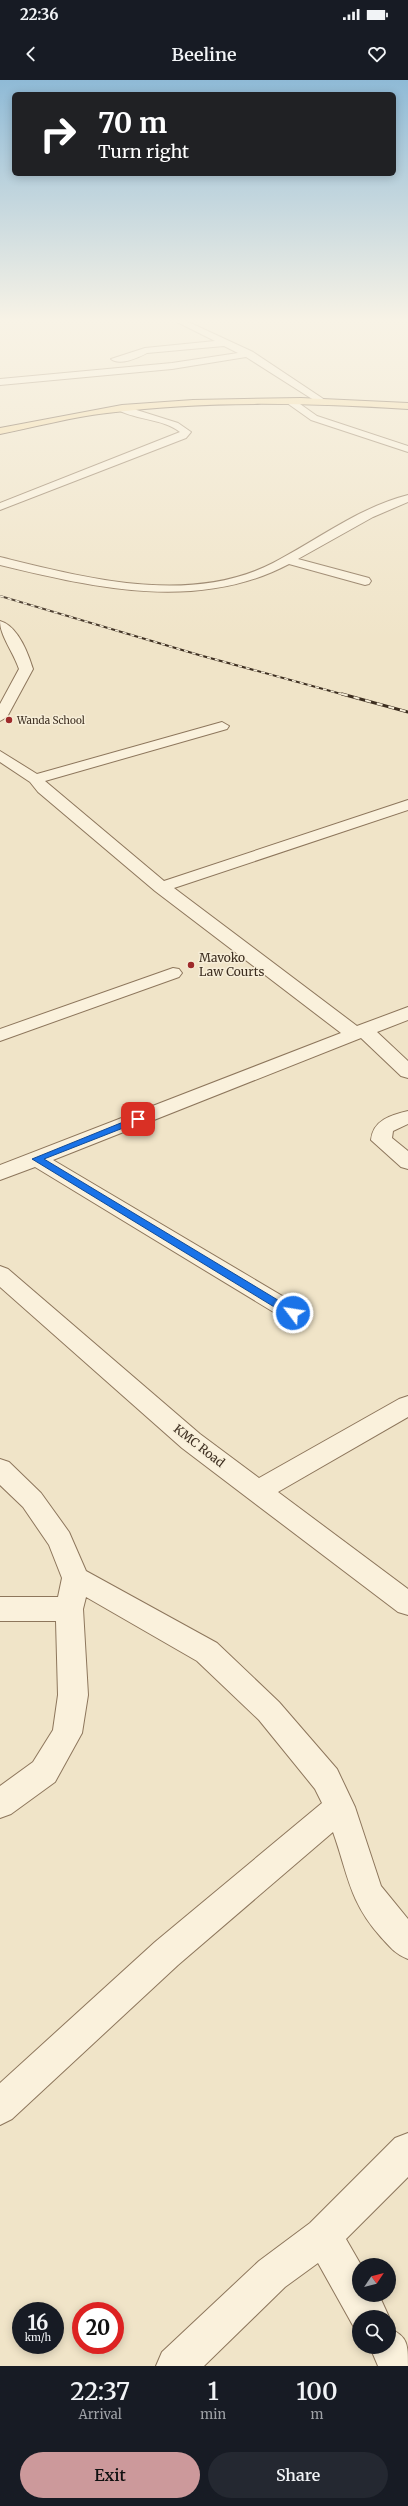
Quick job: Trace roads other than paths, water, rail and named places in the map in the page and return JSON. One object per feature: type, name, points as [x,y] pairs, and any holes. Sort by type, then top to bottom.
[{"type":"main road","points":[[0,431],[23,427]]},
{"type":"street","points":[[0,507],[182,436],[186,432],[178,427]]},
{"type":"street","points":[[340,427],[408,449]]},
{"type":"street","points":[[0,561],[91,582],[128,586],[175,587],[236,581],[288,560],[347,526],[408,498]]},
{"type":"street","points":[[288,560],[365,581]]},
{"type":"street","points":[[0,625],[8,631],[22,656],[26,668],[0,717]]},
{"type":"street","points":[[35,779],[222,726]]},
{"type":"street","points":[[0,755],[35,779],[43,789],[161,887],[359,1032],[408,1072]]},
{"type":"street","points":[[161,887],[408,805]]},
{"type":"street","points":[[0,1035],[173,973]]},
{"type":"street","points":[[0,1173],[408,1013]]},
{"type":"street","points":[[408,1117],[385,1126],[381,1132],[381,1140],[408,1162]]},
{"type":"street","points":[[37,1159],[293,1313]]},
{"type":"street","name":"KMC Road","points":[[0,1274],[191,1441],[408,1604]]},
{"type":"street","points":[[258,1491],[408,1405]]},
{"type":"street","points":[[0,1469],[32,1500],[60,1540],[76,1578],[69,1609],[73,1695],[67,1732],[44,1772],[0,1804]]},
{"type":"street","points":[[76,1578],[207,1652],[269,1711],[326,1778],[340,1807],[358,1858],[367,1892],[380,1912],[408,1943]]},
{"type":"street","points":[[0,1608],[69,1609]]},
{"type":"street","points":[[0,2107],[94,2017],[285,1852],[340,1807]]},
{"type":"street","points":[[176,2366],[272,2274],[323,2236],[408,2151]]},
{"type":"street","points":[[323,2236],[366,2310]]},
{"type":"street","points":[[393,2354],[401,2366]]},
{"type":"railway","points":[[0,596],[199,655],[345,695]]},
{"type":"railway","points":[[342,694],[408,712]]},
{"type":"place","name":"Wanda School","points":[[9,720]]},
{"type":"place","name":"Mavoko Law Courts","points":[[191,965]]}]
